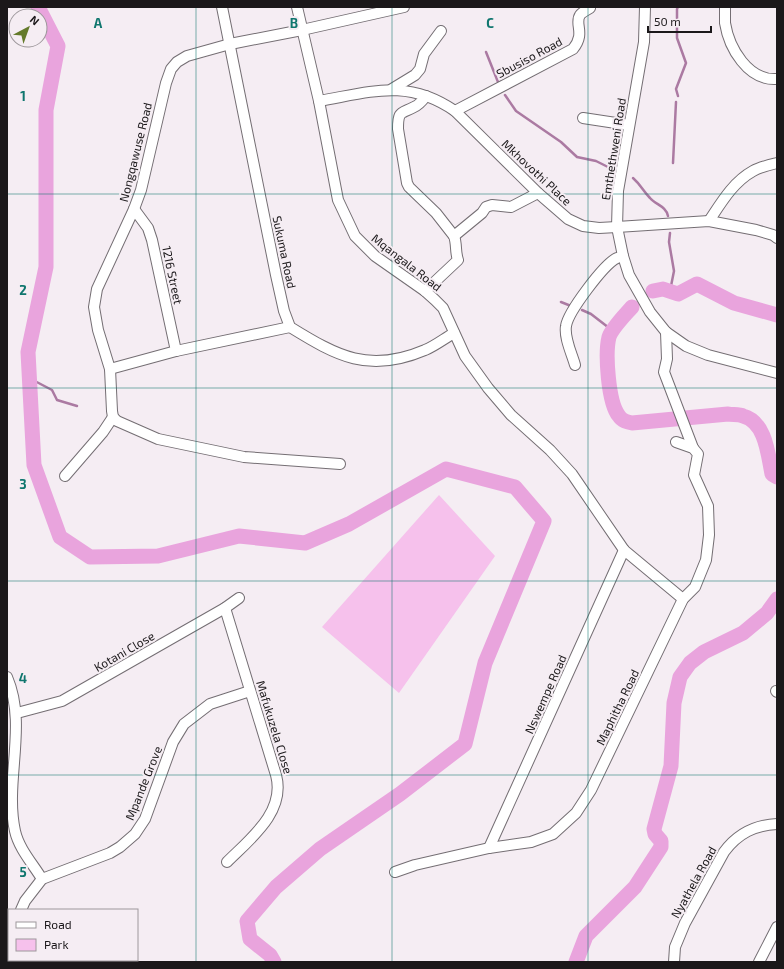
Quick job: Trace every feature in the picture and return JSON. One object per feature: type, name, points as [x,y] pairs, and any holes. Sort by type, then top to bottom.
[{"type":"street","name":"Sukuma Road","points":[[222,7],[276,275],[284,311],[290,327]]},
{"type":"street","name":"Mqangala Road","points":[[297,7],[319,101],[338,200],[355,236],[375,256],[425,291],[442,308],[465,356],[488,388],[512,415],[550,450],[572,474],[624,550],[683,599]]},
{"type":"street","name":"Nongqawuse Road","points":[[113,414],[110,369],[98,330],[94,307],[97,289],[134,209],[141,190],[166,83],[171,69],[177,62],[187,56],[230,44],[302,30],[370,11],[404,7]]},
{"type":"street","name":"Emthethweni Road","points":[[645,7],[644,42],[618,191],[617,227],[623,256],[629,274],[650,312],[666,332],[686,346],[708,355],[777,373]]},
{"type":"street","points":[[725,7],[727,32],[739,58],[749,70],[761,77],[777,79]]},
{"type":"street","name":"Sbusiso Road","points":[[455,111],[573,49],[580,38],[578,18],[590,8]]},
{"type":"street","points":[[392,89],[415,75],[420,69],[424,54],[441,31]]},
{"type":"street","name":"Mkhovothi Place","points":[[319,101],[392,89],[408,90],[442,102],[455,111],[538,193],[568,219],[583,226],[599,228],[709,221],[756,230],[773,235],[777,238]]},
{"type":"street","points":[[425,291],[458,261],[454,236],[436,213],[409,187],[407,183],[398,129],[400,114],[403,111],[418,105],[426,96]]},
{"type":"street","points":[[583,118],[629,125]]},
{"type":"street","points":[[709,221],[732,188],[746,176],[754,170],[777,163]]},
{"type":"street","points":[[454,236],[482,213],[486,207],[492,205],[511,207],[538,193]]},
{"type":"street","name":"1216 Street","points":[[134,209],[148,228],[152,240],[176,351]]},
{"type":"street","points":[[575,365],[566,332],[568,319],[585,293],[606,268],[617,258],[623,256]]},
{"type":"street","points":[[110,369],[176,351],[290,327],[332,352],[355,359],[374,361],[395,360],[426,350],[454,333]]},
{"type":"street","points":[[666,332],[667,359],[664,372],[693,448]]},
{"type":"street","points":[[65,476],[98,438],[113,414],[117,421],[124,425],[158,439],[244,457],[340,464]]},
{"type":"street","points":[[676,442],[693,448]]},
{"type":"street","name":"Maphitha Road","points":[[395,872],[416,864],[489,848],[531,842],[553,834],[576,813],[594,783],[683,599],[695,587],[706,560],[709,535],[708,506],[694,475],[698,454],[693,448]]},
{"type":"street","name":"Nswempe Road","points":[[489,848],[624,550]]},
{"type":"street","name":"Kotani Close","points":[[17,713],[62,701],[225,608],[239,598]]},
{"type":"street","name":"Mafukuzela Close","points":[[225,608],[276,775],[278,789],[274,808],[264,824],[227,862]]},
{"type":"street","points":[[7,677],[17,713],[12,812],[16,833],[21,846],[42,879],[25,901],[21,909]]},
{"type":"street","name":"Mpande Grove","points":[[42,879],[110,853],[135,834],[145,819],[173,742],[184,724],[210,704],[250,691]]},
{"type":"street","name":"Nyathela Road","points":[[674,962],[675,947],[685,923],[724,852],[730,844],[750,829],[777,824]]},
{"type":"street","points":[[759,962],[777,927]]},
{"type":"green space","points":[[439,495],[495,556],[399,693],[322,627]]},
{"type":"waterway","points":[[38,7],[58,46],[46,110],[46,267],[28,352],[34,465],[60,537],[90,557],[158,556],[239,536],[305,543],[349,524],[446,469],[515,487],[544,521],[485,663],[465,744],[400,794],[320,849],[276,887],[247,921],[250,939],[270,955],[274,962]]},
{"type":"waterway","points":[[678,7],[677,38],[686,63],[676,89],[678,96]]},
{"type":"waterway","points":[[486,52],[498,82]]},
{"type":"waterway","points":[[505,95],[516,111],[561,142],[577,157],[596,161],[614,170]]},
{"type":"waterway","points":[[673,163],[676,102]]},
{"type":"waterway","points":[[633,178],[650,198],[665,210],[668,216]]},
{"type":"waterway","points":[[670,233],[669,242],[674,271],[670,291]]},
{"type":"waterway","points":[[653,291],[663,289],[678,294],[697,284],[734,303],[777,315]]},
{"type":"waterway","points":[[561,302],[571,306]]},
{"type":"waterway","points":[[632,307],[613,330],[609,337],[608,344],[608,378],[612,400],[615,410],[620,418],[632,423],[728,414],[741,415],[751,419],[757,425],[765,440],[772,474],[777,477]]},
{"type":"waterway","points":[[582,310],[591,314],[613,331]]},
{"type":"waterway","points":[[29,378],[52,390],[57,400],[77,406]]},
{"type":"waterway","points":[[576,962],[586,936],[635,887],[661,847],[661,841],[655,834],[654,829],[671,766],[674,703],[680,677],[690,663],[704,652],[743,633],[767,613],[777,599]]}]
